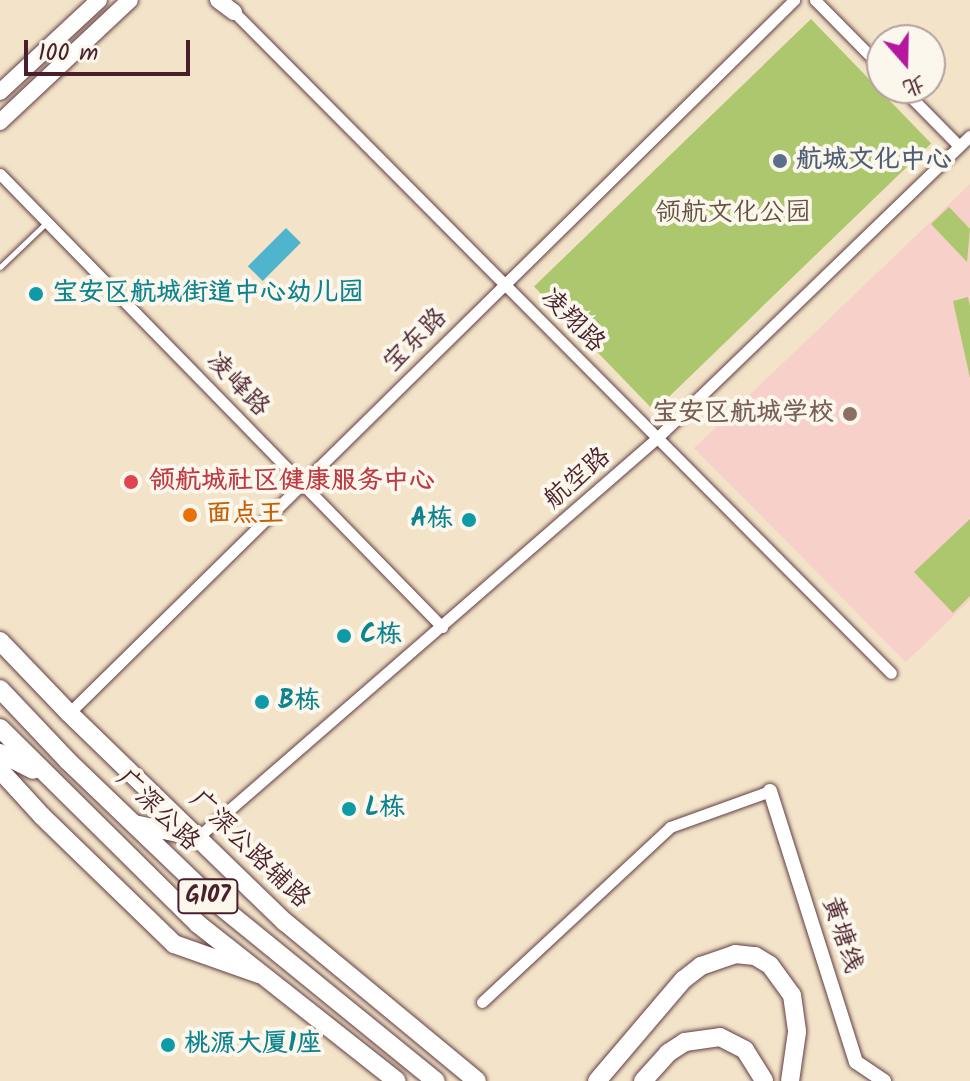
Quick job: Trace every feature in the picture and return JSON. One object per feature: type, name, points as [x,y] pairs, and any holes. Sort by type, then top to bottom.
[{"type":"main road","points":[[0,92],[99,0]]},
{"type":"main road","points":[[0,122],[128,3]]},
{"type":"main road","name":"广深公路辅路","points":[[0,641],[69,713],[285,922],[477,1081]]},
{"type":"main road","name":"广深公路","points":[[0,689],[213,900],[436,1081]]},
{"type":"main road","name":"广深公路","points":[[0,728],[198,924],[397,1081]]},
{"type":"main road","points":[[0,753],[46,776]]},
{"type":"main road","points":[[0,770],[42,816],[174,944],[265,977]]},
{"type":"main road","points":[[134,824],[198,837]]},
{"type":"main road","points":[[597,1081],[641,1028],[701,966],[735,954],[755,956],[770,965],[792,995],[797,1032],[790,1081]]},
{"type":"main road","points":[[643,1081],[668,1053],[685,1042],[720,1037],[745,1050],[764,1081]]},
{"type":"street","name":"宝东路","points":[[69,713],[794,0]]},
{"type":"street","points":[[815,0],[866,52]]},
{"type":"street","name":"凌翔路","points":[[226,3],[891,673]]},
{"type":"street","points":[[918,104],[959,146]]},
{"type":"street","name":"航空路","points":[[198,837],[657,438],[970,136]]},
{"type":"street","name":"凌峰路","points":[[0,174],[442,627]]},
{"type":"street","points":[[482,1002],[670,827],[770,791]]},
{"type":"street","name":"黄塘线","points":[[770,791],[856,1062],[884,1081]]},
{"type":"lane","points":[[0,267],[47,223]]},
{"type":"shaded area","name":"宝安区航城学校","points":[[970,184],[970,600],[906,662],[694,448]]},
{"type":"green space","name":"领航文化公园","points":[[811,19],[866,76],[866,104],[893,104],[931,143],[654,411],[534,286]]},
{"type":"green space","points":[[949,207],[970,229],[967,262],[931,224]]},
{"type":"green space","points":[[968,297],[970,306],[970,378],[953,301]]},
{"type":"green space","points":[[970,519],[970,596],[953,613],[914,572]]},
{"type":"water","points":[[286,228],[301,243],[263,281],[248,266]]},
{"type":"place","name":"航城文化中心","points":[[780,161]]},
{"type":"place","name":"宝安区航城街道中心幼儿园","points":[[36,294]]},
{"type":"place","name":"宝安区航城学校","points":[[850,414]]},
{"type":"place","name":"领航城社区健康服务中心","points":[[131,482]]},
{"type":"place","name":"面点王","points":[[190,515]]},
{"type":"place","name":"A栋","points":[[469,520]]},
{"type":"place","name":"C栋","points":[[344,636]]},
{"type":"place","name":"B栋","points":[[262,702]]},
{"type":"place","name":"L栋","points":[[349,809]]},
{"type":"place","name":"桃源大厦1座","points":[[168,1045]]}]
